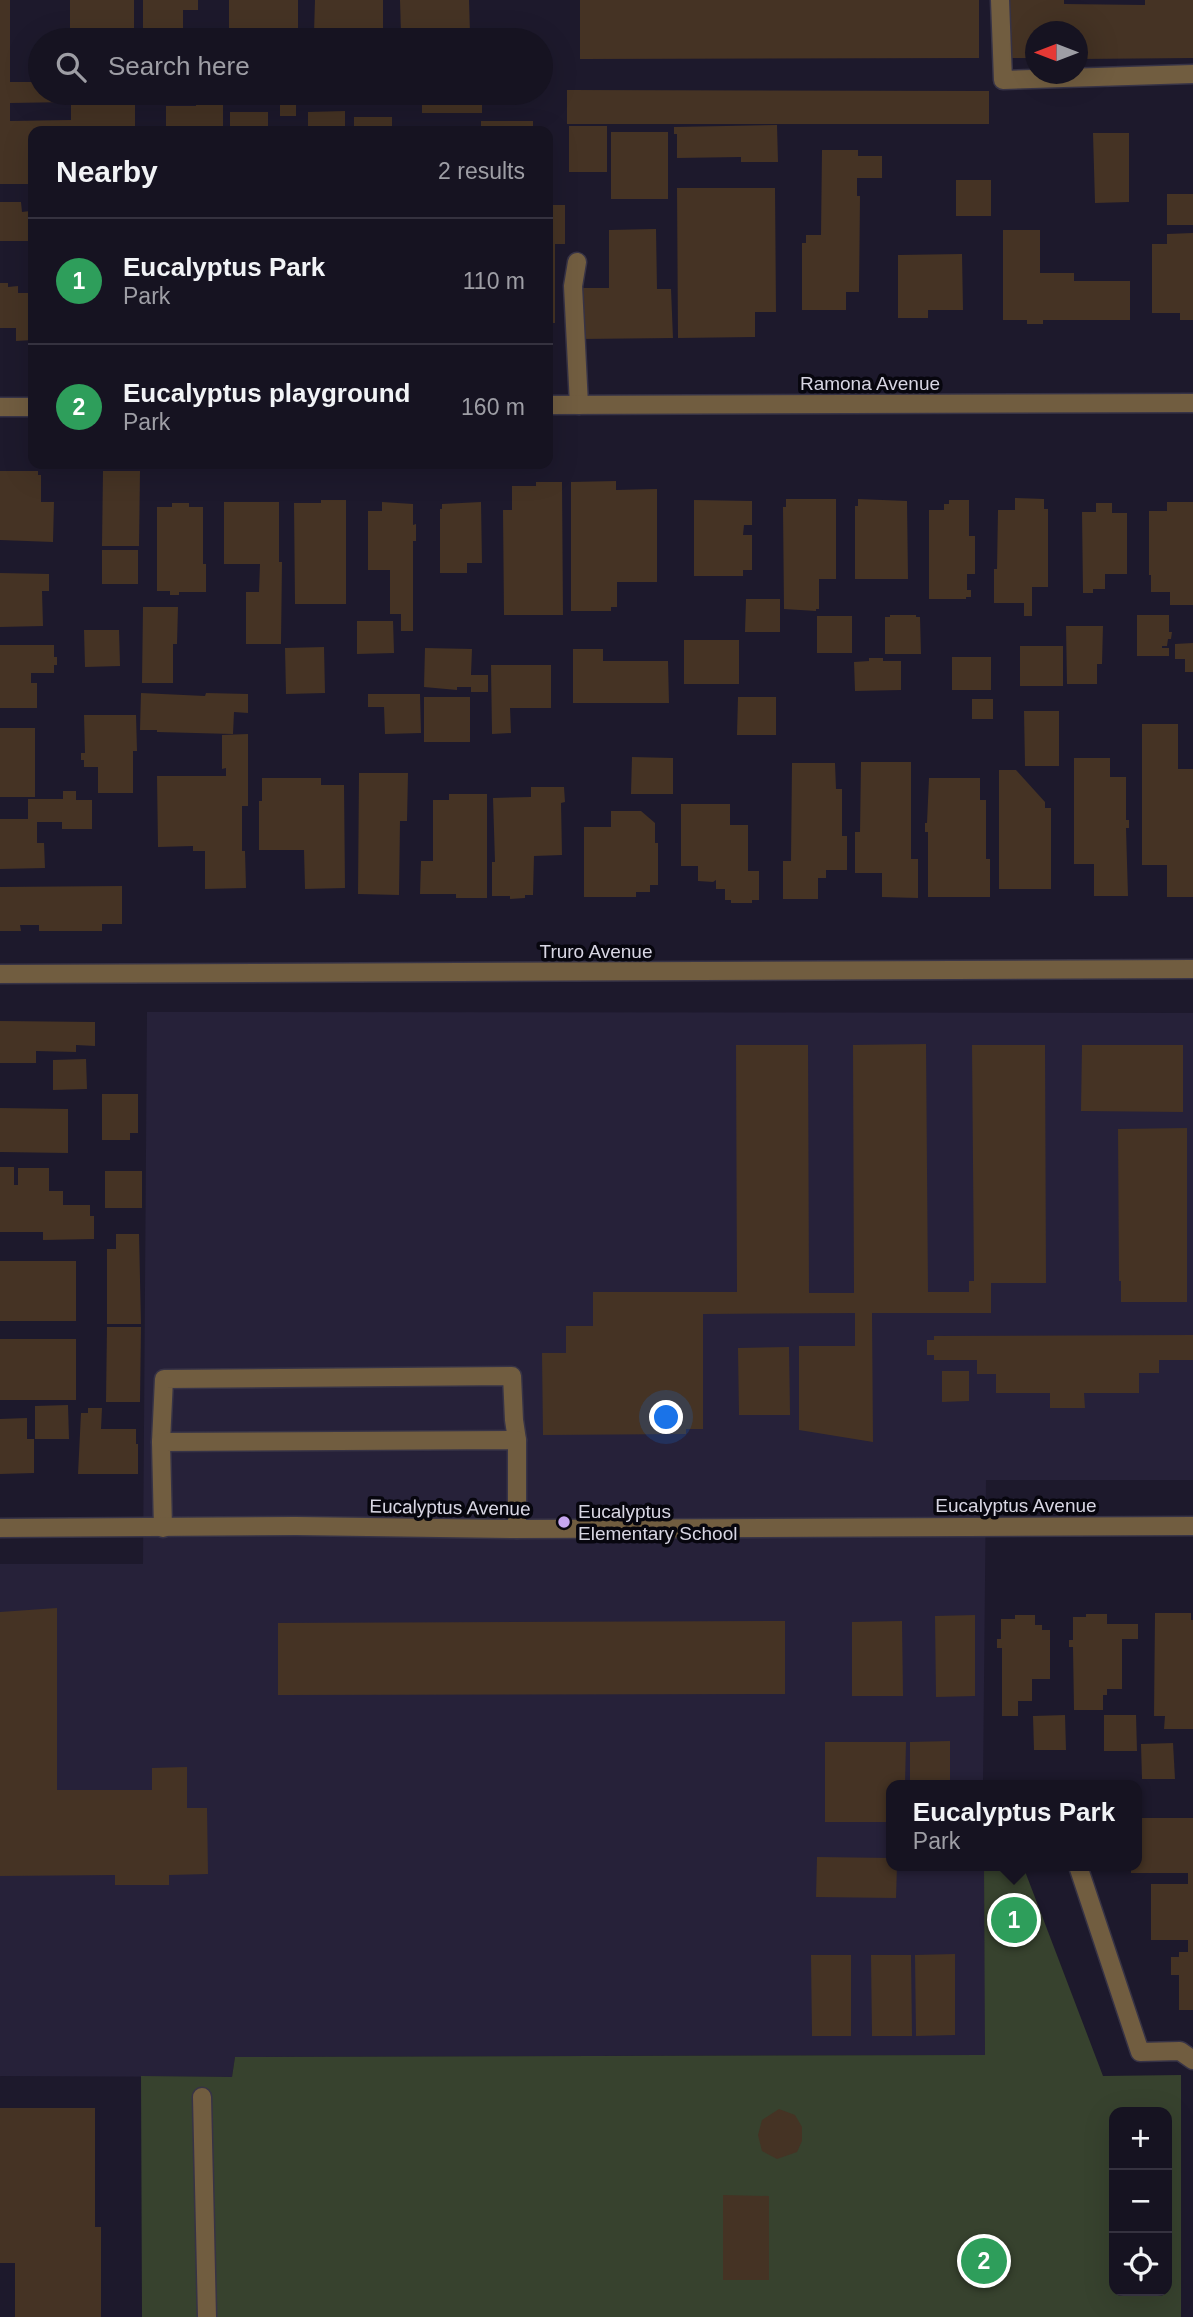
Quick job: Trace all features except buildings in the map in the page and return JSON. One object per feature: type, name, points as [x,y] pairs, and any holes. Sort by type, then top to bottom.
[{"type":"street","points":[[1000,0],[1003,80],[1193,74]]},
{"type":"street","points":[[577,262],[573,286],[579,362],[579,405]]},
{"type":"street","name":"Ramona Avenue","points":[[553,405],[1193,403]]},
{"type":"street","points":[[0,407],[28,407]]},
{"type":"street","name":"Truro Avenue","points":[[0,974],[1193,969]]},
{"type":"street","points":[[163,1528],[161,1442],[164,1379],[512,1376],[517,1440],[517,1529]]},
{"type":"street","points":[[161,1442],[517,1440]]},
{"type":"street","name":"Eucalyptus Avenue","points":[[0,1528],[1193,1526]]},
{"type":"street","points":[[1080,1871],[1140,2052],[1180,2050],[1193,2060]]},
{"type":"street","points":[[202,2096],[207,2317]]},
{"type":"shaded area","name":"Eucalyptus Elementary School","points":[[147,1012],[1193,1013],[1193,1480],[986,1480],[983,1780],[886,1780],[886,1871],[984,1871],[986,2055],[235,2057],[232,2077],[0,2076],[0,1564],[143,1564]]},
{"type":"green space","points":[[984,1871],[1025,1871],[1103,2076],[1181,2075],[1181,2317],[142,2317],[141,2076],[232,2077],[235,2057],[985,2055]]},
{"type":"place","name":"Eucalyptus Elementary School","points":[[564,1522]]},
{"type":"place","name":"Eucalyptus Park","points":[[1014,1920]]},
{"type":"place","name":"Eucalyptus playground","points":[[984,2261]]}]
